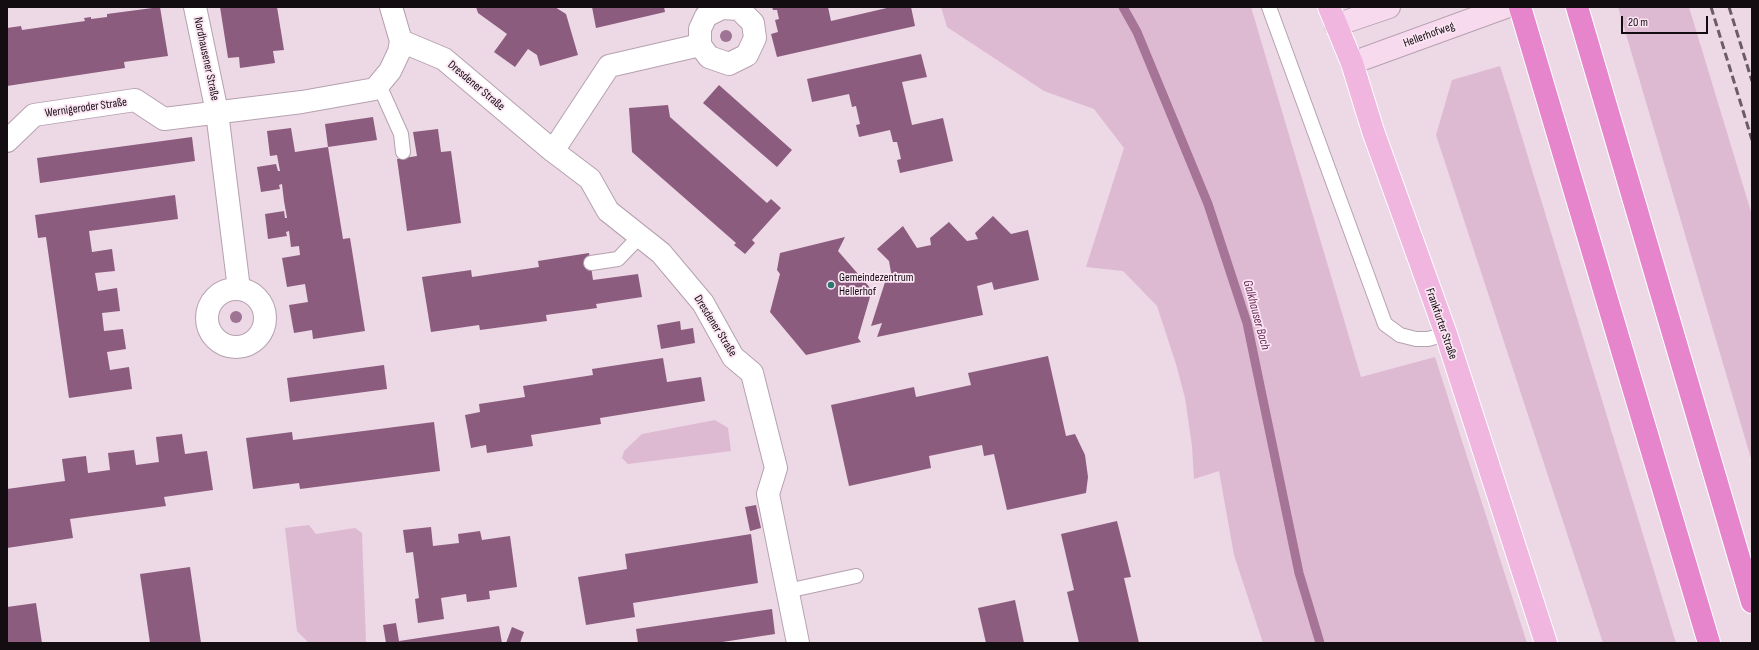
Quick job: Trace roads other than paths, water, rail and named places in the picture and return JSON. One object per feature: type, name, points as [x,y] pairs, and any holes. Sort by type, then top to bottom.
[{"type":"highway","points":[[1520,7],[1708,643]]},
{"type":"highway","points":[[1577,7],[1752,602]]},
{"type":"main road","name":"Frankfurter Straße","points":[[1332,16],[1352,63],[1376,138],[1446,334],[1546,643]]},
{"type":"street","name":"Nordhausener Straße","points":[[195,7],[217,112]]},
{"type":"street","points":[[378,85],[390,71],[399,52],[401,41],[391,7]]},
{"type":"street","points":[[1332,16],[1389,7]]},
{"type":"street","name":"Hellerhofweg","points":[[1352,63],[1506,7]]},
{"type":"street","name":"Dresdener Straße","points":[[401,41],[444,59],[553,151],[590,179],[608,211],[662,253],[703,303],[733,357],[752,373],[776,468],[768,494],[798,643]]},
{"type":"street","points":[[553,151],[608,66],[700,45]]},
{"type":"street","name":"Wernigeroder Straße","points":[[7,140],[34,115],[135,100],[164,119],[310,100],[375,89],[378,85]]},
{"type":"street","points":[[217,112],[238,289]]},
{"type":"lane","points":[[1269,7],[1386,324],[1400,335],[1416,339],[1428,339],[1446,334]]},
{"type":"lane","points":[[378,85],[400,134],[403,152]]},
{"type":"lane","points":[[592,262],[618,259],[640,236]]},
{"type":"lane","points":[[787,591],[856,576]]},
{"type":"waterway","name":"Galkhauser Bach","points":[[1123,7],[1137,32],[1208,204],[1247,323],[1299,573],[1320,643]]},
{"type":"railway","points":[[1711,7],[1752,140]]},
{"type":"railway","points":[[1729,7],[1752,81]]},
{"type":"place","name":"Gemeindezentrum Hellerhof","points":[[831,285]]}]
